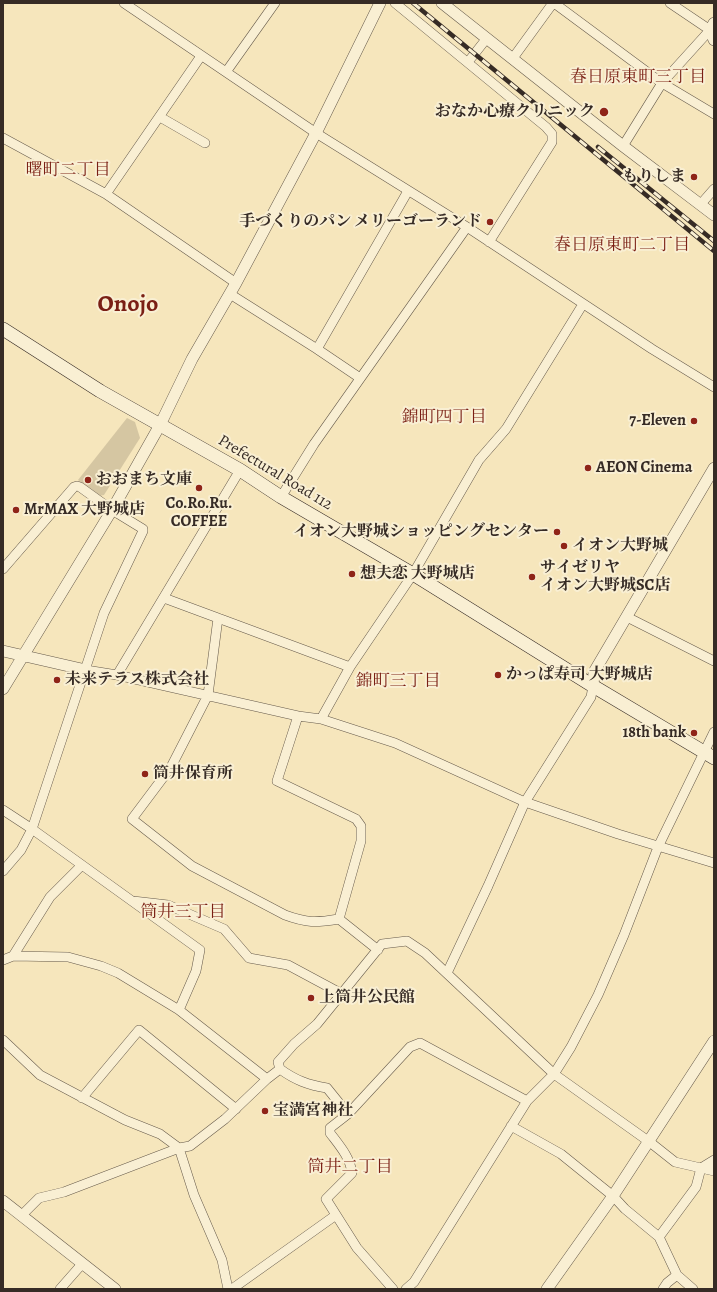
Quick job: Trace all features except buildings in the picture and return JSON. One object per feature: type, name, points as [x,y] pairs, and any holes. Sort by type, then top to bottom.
[{"type":"main road","name":"Prefectural Road 112","points":[[3,329],[100,391],[240,470],[281,497],[412,574],[593,686],[710,756]]},
{"type":"street","points":[[124,3],[316,133],[467,227],[652,349],[714,387]]},
{"type":"street","points":[[226,72],[275,3]]},
{"type":"street","points":[[3,689],[112,510],[160,425],[192,359],[236,284],[316,133],[380,3]]},
{"type":"street","points":[[395,3],[546,127],[552,134],[552,142],[489,242]]},
{"type":"street","points":[[442,3],[623,146],[714,215]]},
{"type":"street","points":[[513,58],[553,3],[662,83],[714,114]]},
{"type":"street","points":[[623,146],[662,83],[713,30],[670,3]]},
{"type":"street","points":[[468,62],[487,38]]},
{"type":"street","points":[[106,194],[202,56]]},
{"type":"street","points":[[160,117],[205,143]]},
{"type":"street","points":[[3,138],[106,194],[236,284]]},
{"type":"street","points":[[700,205],[714,189]]},
{"type":"street","points":[[317,349],[408,191]]},
{"type":"street","points":[[281,497],[314,444],[467,227]]},
{"type":"street","points":[[230,294],[360,378]]},
{"type":"street","points":[[321,719],[350,667],[412,574],[479,460],[506,429],[583,304]]},
{"type":"street","points":[[447,973],[525,802],[591,697],[594,672],[626,617],[710,483],[714,468]]},
{"type":"street","points":[[117,675],[240,470]]},
{"type":"street","points":[[3,569],[74,487],[77,486],[112,510],[140,526],[143,531],[104,613],[32,829],[21,850],[3,871]]},
{"type":"street","points":[[164,598],[350,667]]},
{"type":"street","points":[[626,617],[714,661]]},
{"type":"street","points":[[218,618],[208,695],[171,767],[132,819],[192,866],[285,915],[301,921],[315,923],[339,919],[378,950]]},
{"type":"street","points":[[3,651],[298,716],[321,719],[395,743],[525,802],[658,847],[714,863]]},
{"type":"street","points":[[298,716],[277,780],[356,819],[361,826],[361,840],[339,919]]},
{"type":"street","points":[[406,1289],[414,1282],[527,1101],[554,1074],[571,1046],[598,995],[624,935],[658,847],[710,756],[714,732]]},
{"type":"street","points":[[3,810],[32,829],[200,950],[196,971],[179,1010]]},
{"type":"street","points":[[13,956],[50,897],[82,865]]},
{"type":"street","points":[[131,900],[168,905],[224,929],[249,958],[288,965],[342,994]]},
{"type":"street","points":[[348,1114],[327,1088],[317,1087],[295,1080],[280,1069],[278,1062],[294,1044],[317,1024],[382,944],[407,941],[424,953],[447,973],[554,1074],[675,1162],[714,1171]]},
{"type":"street","points":[[3,960],[13,956],[68,957],[101,966],[118,973],[179,1010],[267,1079]]},
{"type":"street","points":[[82,1098],[139,1030],[236,1109]]},
{"type":"street","points":[[3,1041],[40,1075],[125,1120],[160,1134],[179,1148],[194,1195],[222,1260],[228,1289]]},
{"type":"street","points":[[547,1289],[613,1196],[714,1041]]},
{"type":"street","points":[[394,1289],[357,1248],[326,1198],[352,1173],[346,1156],[330,1133],[330,1128],[348,1114],[410,1047],[420,1043],[527,1101]]},
{"type":"street","points":[[21,1216],[38,1198],[64,1192],[179,1148],[190,1146],[225,1119],[267,1079],[280,1069]]},
{"type":"street","points":[[511,1126],[561,1154],[613,1196],[625,1209],[659,1237],[677,1275],[693,1289]]},
{"type":"street","points":[[659,1237],[696,1187],[701,1168],[714,1160]]},
{"type":"street","points":[[3,1201],[115,1289]]},
{"type":"street","points":[[232,1289],[336,1215]]},
{"type":"street","points":[[60,1289],[82,1264]]},
{"type":"street","points":[[663,1289],[667,1282],[677,1275]]},
{"type":"shaded area","points":[[127,418],[135,422],[140,438],[104,495],[99,496],[78,480]]},
{"type":"railway","points":[[413,3],[714,251]]},
{"type":"railway","points":[[598,147],[714,241]]},
{"type":"place","name":"おなか心療クリニック","points":[[604,112]]},
{"type":"place","name":"もりしま","points":[[694,177]]},
{"type":"place","name":"手づくりのパン メリーゴーランド","points":[[490,222]]},
{"type":"place","name":"7-Eleven","points":[[694,421]]},
{"type":"place","name":"AEON Cinema","points":[[588,468]]},
{"type":"place","name":"おおまち文庫","points":[[88,480]]},
{"type":"place","name":"Co.Ro.Ru. COFFEE","points":[[199,488]]},
{"type":"place","name":"MrMAX 大野城店","points":[[16,510]]},
{"type":"place","name":"イオン大野城ショッピングセンター","points":[[557,532]]},
{"type":"place","name":"イオン大野城","points":[[564,546]]},
{"type":"place","name":"想夫恋 大野城店","points":[[352,574]]},
{"type":"place","name":"サイゼリヤ イオン大野城SC店","points":[[532,577]]},
{"type":"place","name":"かっぱ寿司 大野城店","points":[[498,675]]},
{"type":"place","name":"未来テラス株式会社","points":[[57,680]]},
{"type":"place","name":"18th bank","points":[[694,733]]},
{"type":"place","name":"筒井保育所","points":[[145,774]]},
{"type":"place","name":"上筒井公民館","points":[[311,998]]},
{"type":"place","name":"宝満宮神社","points":[[265,1111]]},
{"type":"district","name":"春日原東町三丁目","points":[[638,78]]},
{"type":"district","name":"曙町二丁目","points":[[68,171]]},
{"type":"district","name":"春日原東町二丁目","points":[[622,246]]},
{"type":"district","name":"Onojo","points":[[128,305]]},
{"type":"district","name":"錦町四丁目","points":[[444,418]]},
{"type":"district","name":"錦町三丁目","points":[[398,682]]},
{"type":"district","name":"筒井三丁目","points":[[183,913]]},
{"type":"district","name":"筒井二丁目","points":[[350,1168]]}]
